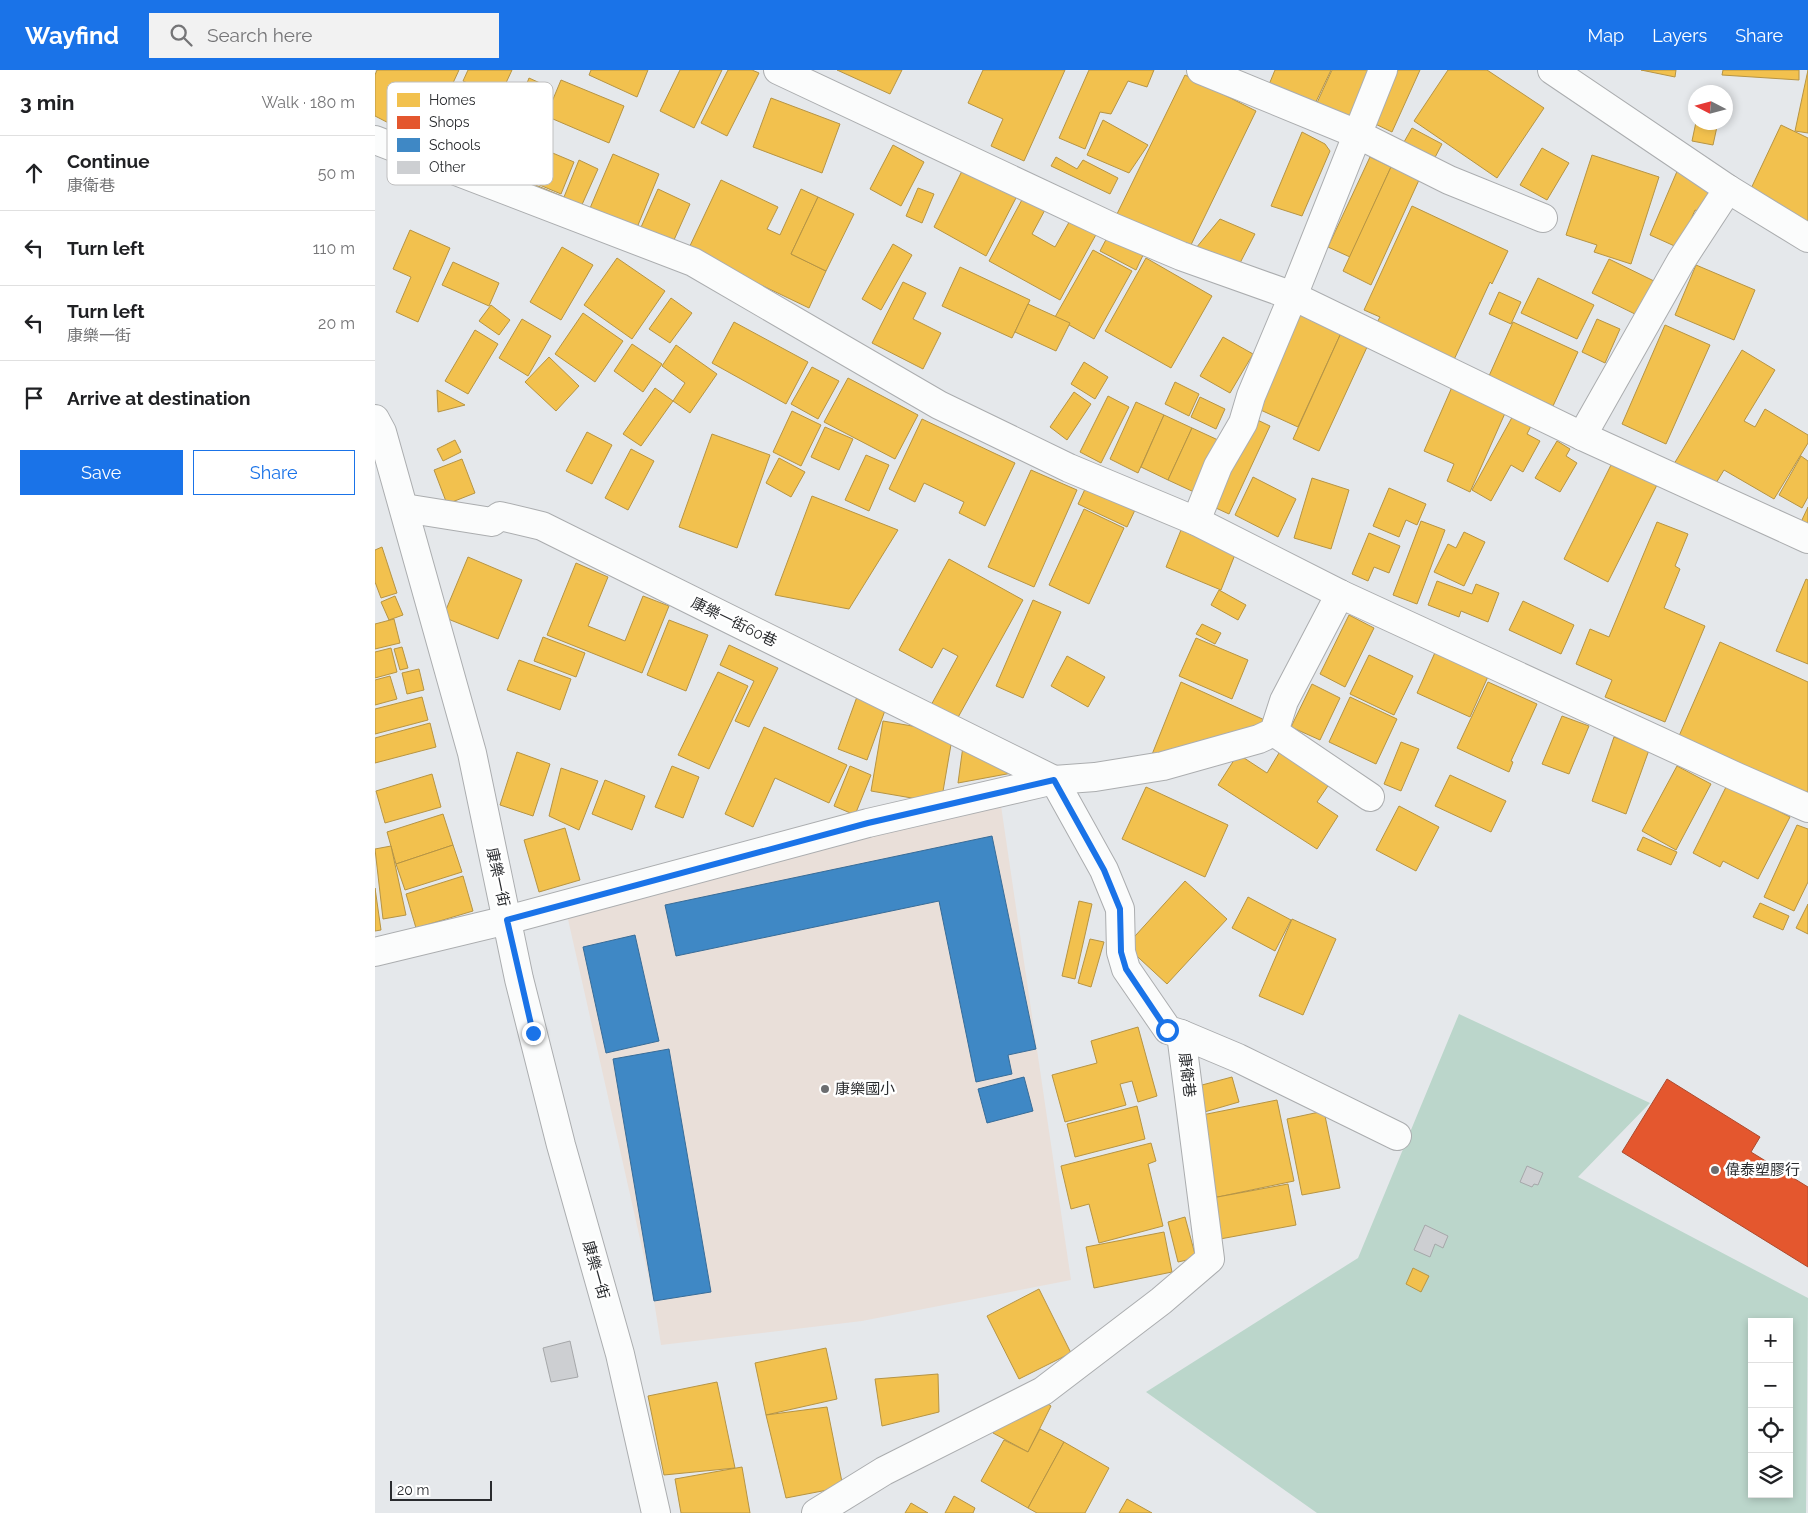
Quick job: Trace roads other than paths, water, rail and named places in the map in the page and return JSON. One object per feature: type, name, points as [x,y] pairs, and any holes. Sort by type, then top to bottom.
[{"type":"street","points":[[778,70],[1112,227],[1181,256],[1293,296],[1582,436],[1808,539]]},
{"type":"street","points":[[1201,70],[1357,134],[1449,180],[1543,218]]},
{"type":"street","points":[[1196,521],[1218,466],[1243,423],[1251,396],[1383,70]]},
{"type":"street","points":[[1553,70],[1728,189],[1808,238]]},
{"type":"street","points":[[375,140],[387,145]]},
{"type":"street","points":[[492,185],[693,262],[939,404],[1069,468],[1196,521],[1340,594],[1808,808]]},
{"type":"street","points":[[1582,436],[1681,261],[1728,189]]},
{"type":"street","name":"康樂一街","points":[[377,428],[404,508],[472,754],[521,988],[561,1145],[620,1354],[656,1513]]},
{"type":"street","name":"康樂一街60巷","points":[[404,508],[492,522],[501,516],[542,526],[1054,780]]},
{"type":"street","points":[[375,952],[507,920],[868,823],[1054,780],[1095,778],[1163,766],[1238,743],[1259,739],[1274,732],[1284,701],[1340,594]]},
{"type":"street","points":[[1274,732],[1370,797]]},
{"type":"street","name":"康衛巷","points":[[816,1513],[884,1471],[1043,1390],[1161,1301],[1210,1259],[1181,1034],[1167,1030],[1126,969],[1121,952],[1120,909],[1104,870],[1054,780]]},
{"type":"street","points":[[1181,1034],[1238,1058],[1397,1136]]},
{"type":"place","name":"康樂國小","points":[[825,1089]]},
{"type":"place","name":"偉泰塑膠行","points":[[1715,1170]]}]
